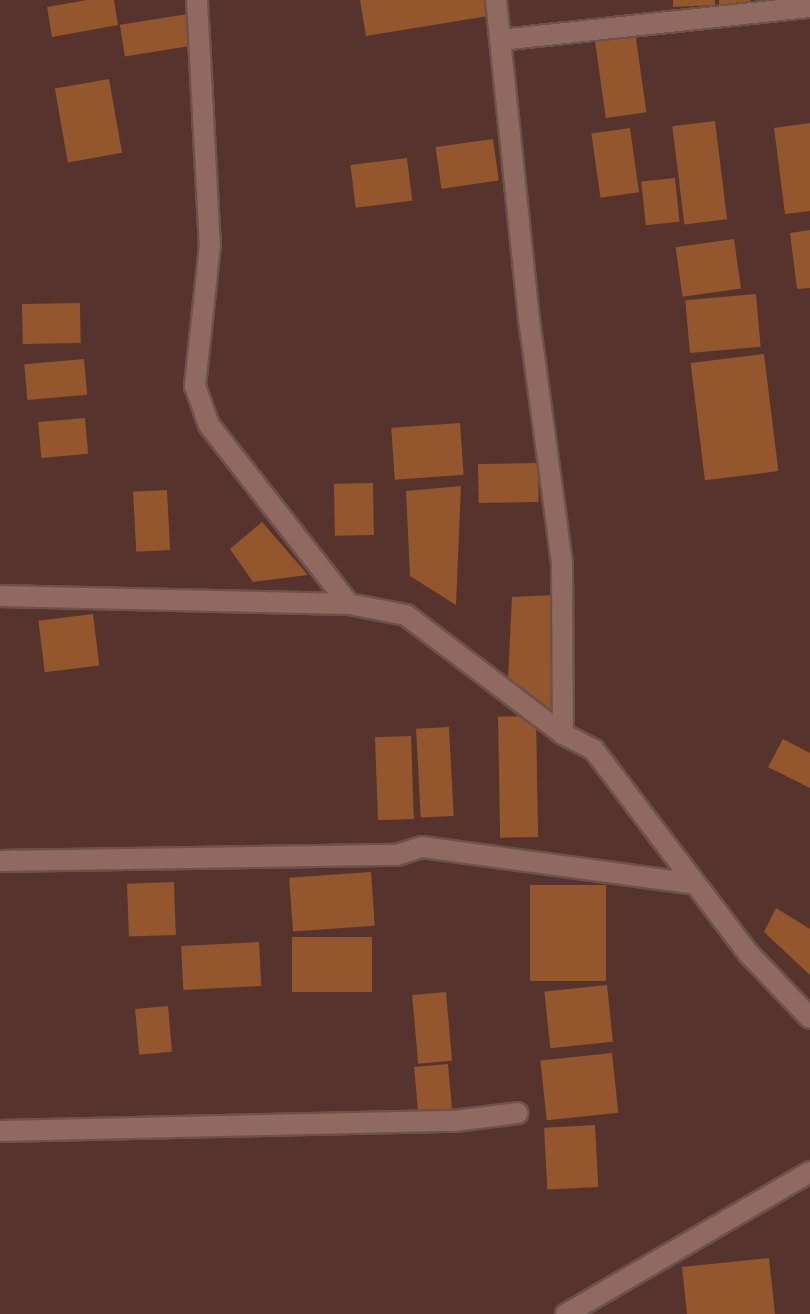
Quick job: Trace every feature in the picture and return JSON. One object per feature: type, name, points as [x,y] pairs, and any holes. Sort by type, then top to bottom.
[{"type":"street","points":[[197,0],[210,245],[195,386],[209,425],[349,604]]},
{"type":"street","points":[[496,0],[529,319],[562,563],[563,734]]},
{"type":"street","points":[[500,40],[810,7]]},
{"type":"street","points":[[0,596],[349,604],[406,615],[563,734],[594,750],[749,954],[810,1018]]},
{"type":"street","points":[[0,861],[397,855],[422,847],[695,884]]},
{"type":"street","points":[[0,1131],[454,1121],[518,1113]]},
{"type":"street","points":[[566,1314],[810,1172]]},
{"type":"building","points":[[87,0],[114,0],[118,25],[52,37],[47,7]]},
{"type":"building","points":[[360,0],[485,0],[488,16],[366,36]]},
{"type":"building","points":[[673,0],[715,0],[715,5],[673,7]]},
{"type":"building","points":[[719,0],[750,0],[750,4],[719,4]]},
{"type":"building","points":[[188,14],[193,46],[125,56],[120,25]]},
{"type":"building","points":[[635,31],[646,112],[606,118],[594,37]]},
{"type":"building","points":[[109,79],[122,153],[68,162],[55,89]]},
{"type":"building","points":[[715,121],[727,219],[684,225],[672,126]]},
{"type":"building","points":[[810,123],[810,211],[785,214],[774,128]]},
{"type":"building","points":[[630,128],[639,192],[600,198],[591,133]]},
{"type":"building","points":[[493,139],[499,181],[441,189],[436,147]]},
{"type":"building","points":[[407,158],[412,201],[356,208],[350,165]]},
{"type":"building","points":[[675,178],[680,222],[646,225],[641,182]]},
{"type":"building","points":[[810,230],[810,288],[797,289],[790,233]]},
{"type":"building","points":[[734,239],[741,289],[683,297],[676,247]]},
{"type":"building","points":[[756,294],[761,347],[690,353],[685,300]]},
{"type":"building","points":[[80,303],[81,343],[23,344],[22,304]]},
{"type":"building","points":[[764,354],[778,471],[705,480],[691,363]]},
{"type":"building","points":[[84,359],[87,395],[27,400],[24,364]]},
{"type":"building","points":[[85,418],[88,454],[41,458],[38,422]]},
{"type":"building","points":[[460,423],[464,475],[395,480],[391,428]]},
{"type":"building","points":[[538,463],[539,502],[479,503],[478,464]]},
{"type":"building","points":[[373,483],[374,535],[335,536],[334,484]]},
{"type":"building","points":[[461,486],[456,605],[410,576],[406,491]]},
{"type":"building","points":[[167,490],[170,550],[136,552],[133,492]]},
{"type":"building","points":[[262,522],[308,575],[253,582],[230,549]]},
{"type":"building","points":[[553,595],[552,710],[508,679],[512,597]]},
{"type":"building","points":[[93,614],[99,666],[45,672],[38,621]]},
{"type":"building","points":[[536,716],[538,837],[500,838],[498,717]]},
{"type":"building","points":[[449,727],[454,816],[421,818],[416,729]]},
{"type":"building","points":[[411,736],[414,819],[378,820],[375,737]]},
{"type":"building","points":[[783,739],[810,753],[810,788],[768,767]]},
{"type":"building","points":[[371,872],[375,926],[293,932],[289,878]]},
{"type":"building","points":[[174,882],[176,935],[129,937],[127,884]]},
{"type":"building","points":[[530,885],[606,885],[606,981],[530,981]]},
{"type":"building","points":[[776,908],[810,929],[810,975],[764,932]]},
{"type":"building","points":[[292,937],[372,937],[372,992],[292,992]]},
{"type":"building","points":[[259,942],[261,986],[183,990],[181,946]]},
{"type":"building","points":[[607,985],[613,1042],[550,1048],[544,992]]},
{"type":"building","points":[[446,992],[452,1061],[418,1064],[412,995]]},
{"type":"building","points":[[168,1006],[172,1052],[139,1055],[135,1009]]},
{"type":"building","points":[[612,1053],[618,1113],[547,1120],[540,1061]]},
{"type":"building","points":[[448,1064],[452,1111],[418,1114],[414,1067]]},
{"type":"building","points":[[595,1125],[598,1187],[547,1190],[544,1128]]},
{"type":"building","points":[[769,1258],[775,1314],[687,1314],[682,1267]]}]
